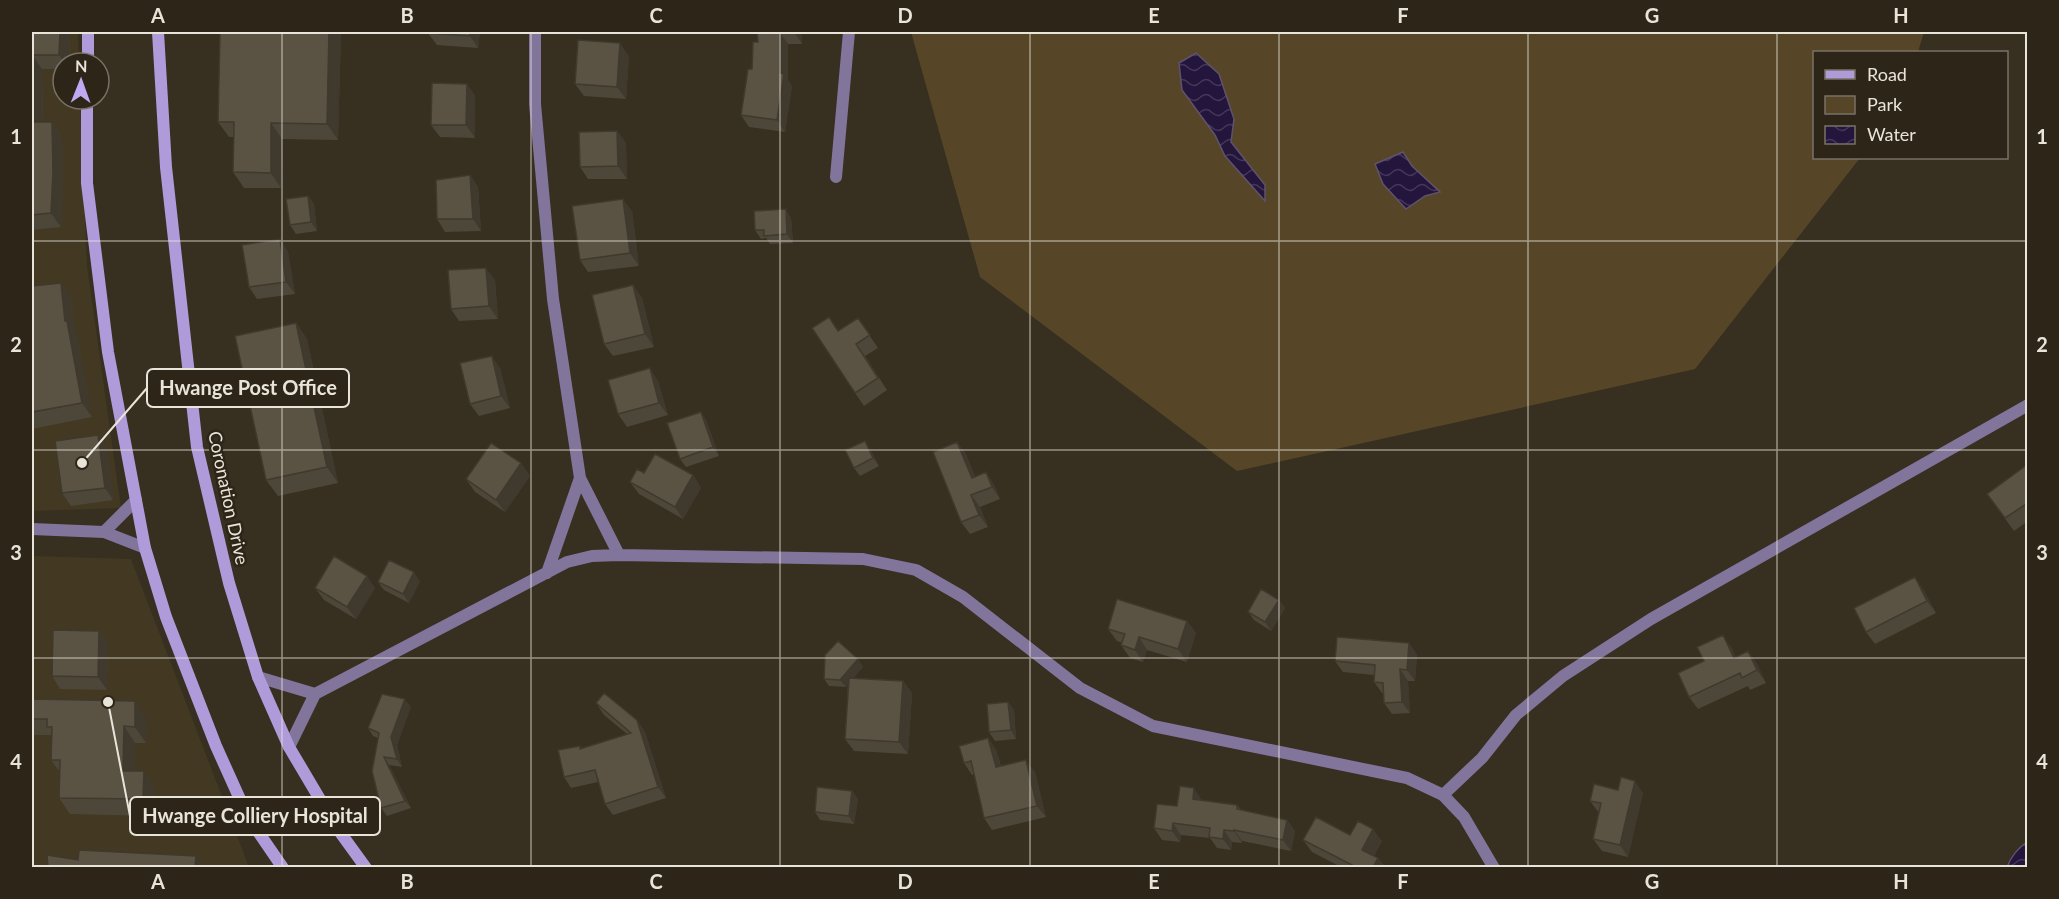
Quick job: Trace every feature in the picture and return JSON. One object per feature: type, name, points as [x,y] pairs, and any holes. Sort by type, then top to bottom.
[{"type":"street","points":[[88,32],[88,51]]},
{"type":"street","name":"Coronation Drive","points":[[158,32],[166,167],[196,447],[229,583],[258,677],[289,747],[337,828],[366,867]]},
{"type":"street","points":[[535,32],[535,104],[553,299],[580,478],[619,555]]},
{"type":"street","points":[[836,177],[849,32]]},
{"type":"street","points":[[87,111],[88,194],[108,351],[145,548],[166,617],[216,746],[248,817],[283,867]]},
{"type":"street","points":[[1443,795],[1482,758],[1516,715],[1563,676],[1650,619],[2028,405]]},
{"type":"street","points":[[547,573],[580,478]]},
{"type":"street","points":[[104,532],[136,500]]},
{"type":"street","points":[[32,530],[104,532],[145,548]]},
{"type":"street","points":[[289,747],[315,694],[567,562],[592,556],[619,555],[863,559],[916,570],[963,597],[1080,688],[1153,726],[1407,778],[1443,795],[1464,817],[1494,867]]},
{"type":"street","points":[[258,677],[315,694]]},
{"type":"shaded area","points":[[32,32],[78,32],[79,51],[51,51],[51,111],[81,111],[87,266],[121,508],[32,511]]},
{"type":"shaded area","points":[[32,556],[131,559],[249,867],[32,868]]},
{"type":"green space","points":[[911,32],[1924,32],[1918,51],[1813,51],[1813,159],[1859,159],[1695,369],[1237,471],[980,277]]},
{"type":"water","points":[[1196,53],[1219,74],[1234,119],[1231,142],[1265,185],[1265,201],[1225,156],[1215,135],[1182,90],[1179,63]]},
{"type":"water","points":[[1403,152],[1412,166],[1440,192],[1425,196],[1406,209],[1383,184],[1375,164]]},
{"type":"water","points":[[2027,842],[2027,867],[2007,867],[2015,853]]},
{"type":"building","points":[[32,32],[60,32],[59,51],[51,51],[51,55],[32,55]]},
{"type":"building","points":[[220,32],[329,32],[327,124],[271,123],[271,173],[233,172],[234,122],[218,122]]},
{"type":"building","points":[[470,32],[470,36],[428,33]]},
{"type":"building","points":[[757,32],[794,32],[780,33],[780,73],[784,74],[777,120],[741,115],[748,69],[752,69],[753,42],[758,42]]},
{"type":"building","points":[[578,40],[620,43],[617,87],[575,84]]},
{"type":"building","points":[[32,55],[33,122],[52,122],[53,172],[51,213],[32,215]]},
{"type":"building","points":[[432,83],[467,84],[466,125],[431,125]]},
{"type":"building","points":[[617,131],[618,166],[580,167],[579,132]]},
{"type":"building","points":[[470,175],[473,219],[437,219],[436,180]]},
{"type":"building","points":[[308,196],[311,222],[290,225],[286,199]]},
{"type":"building","points":[[623,199],[630,253],[580,260],[572,206]]},
{"type":"building","points":[[786,209],[787,234],[764,236],[764,230],[755,230],[754,211]]},
{"type":"building","points":[[280,239],[286,282],[249,287],[242,245]]},
{"type":"building","points":[[486,268],[489,306],[451,309],[448,270]]},
{"type":"building","points":[[61,283],[65,321],[67,321],[82,403],[32,412],[32,286]]},
{"type":"building","points":[[633,285],[645,334],[604,344],[592,295]]},
{"type":"building","points":[[829,317],[838,331],[858,318],[870,335],[856,344],[878,378],[855,393],[812,328]]},
{"type":"building","points":[[296,323],[327,467],[266,480],[235,336]]},
{"type":"building","points":[[492,356],[501,396],[470,404],[460,363]]},
{"type":"building","points":[[650,368],[659,403],[618,414],[608,380]]},
{"type":"building","points":[[701,412],[713,447],[680,459],[667,423]]},
{"type":"building","points":[[98,435],[105,488],[62,493],[55,441]]},
{"type":"building","points":[[865,441],[873,458],[854,468],[845,450]]},
{"type":"building","points":[[957,442],[972,478],[986,472],[992,487],[971,495],[979,515],[961,522],[933,452]]},
{"type":"building","points":[[491,443],[521,463],[496,500],[466,479]]},
{"type":"building","points":[[655,454],[693,475],[675,507],[630,482],[637,469],[644,473]]},
{"type":"building","points":[[2028,464],[2028,503],[2005,518],[1987,494]]},
{"type":"building","points":[[334,556],[367,576],[347,607],[315,588]]},
{"type":"building","points":[[389,560],[414,572],[403,594],[378,582]]},
{"type":"building","points":[[1915,577],[1927,601],[1866,632],[1854,608]]},
{"type":"building","points":[[1261,589],[1279,600],[1265,622],[1248,612]]},
{"type":"building","points":[[1117,599],[1187,621],[1178,649],[1139,637],[1135,650],[1121,645],[1125,634],[1108,629]]},
{"type":"building","points":[[53,630],[99,631],[98,677],[52,676]]},
{"type":"building","points":[[1723,635],[1734,658],[1748,651],[1757,670],[1742,678],[1740,673],[1689,697],[1678,673],[1704,661],[1697,647]]},
{"type":"building","points":[[1337,637],[1409,643],[1407,670],[1400,669],[1402,702],[1384,703],[1383,683],[1374,682],[1375,665],[1335,661]]},
{"type":"building","points":[[838,641],[858,659],[840,680],[824,679],[825,655]]},
{"type":"building","points":[[849,678],[903,681],[899,742],[845,739]]},
{"type":"building","points":[[604,693],[637,720],[658,787],[605,804],[595,770],[564,777],[558,750],[580,746],[580,749],[631,733],[596,703]]},
{"type":"building","points":[[382,694],[405,699],[391,737],[397,759],[384,757],[405,801],[381,808],[372,771],[379,733],[368,728]]},
{"type":"building","points":[[32,699],[135,701],[135,727],[124,726],[123,771],[144,771],[143,799],[59,798],[60,760],[51,760],[52,727],[47,727],[47,719],[32,719]]},
{"type":"building","points":[[1008,702],[1011,730],[989,732],[987,704]]},
{"type":"building","points":[[988,738],[996,767],[1026,760],[1037,806],[984,818],[971,761],[964,763],[959,746]]},
{"type":"building","points":[[1621,777],[1635,781],[1620,845],[1593,839],[1601,803],[1590,801],[1594,784],[1618,790]]},
{"type":"building","points":[[1180,786],[1194,788],[1193,799],[1237,805],[1237,809],[1287,820],[1283,840],[1234,830],[1224,830],[1223,839],[1209,837],[1210,828],[1173,823],[1172,831],[1154,828],[1157,804],[1177,806]]},
{"type":"building","points":[[817,787],[852,791],[849,816],[815,812]]},
{"type":"building","points":[[1316,817],[1350,835],[1358,821],[1373,829],[1362,850],[1378,858],[1373,867],[1353,867],[1303,840]]},
{"type":"building","points":[[79,850],[196,856],[195,867],[48,867],[47,855],[78,860]]},
{"type":"place","name":"Hwange Post Office","points":[[82,463]]},
{"type":"place","name":"Hwange Colliery Hospital","points":[[108,702]]}]
